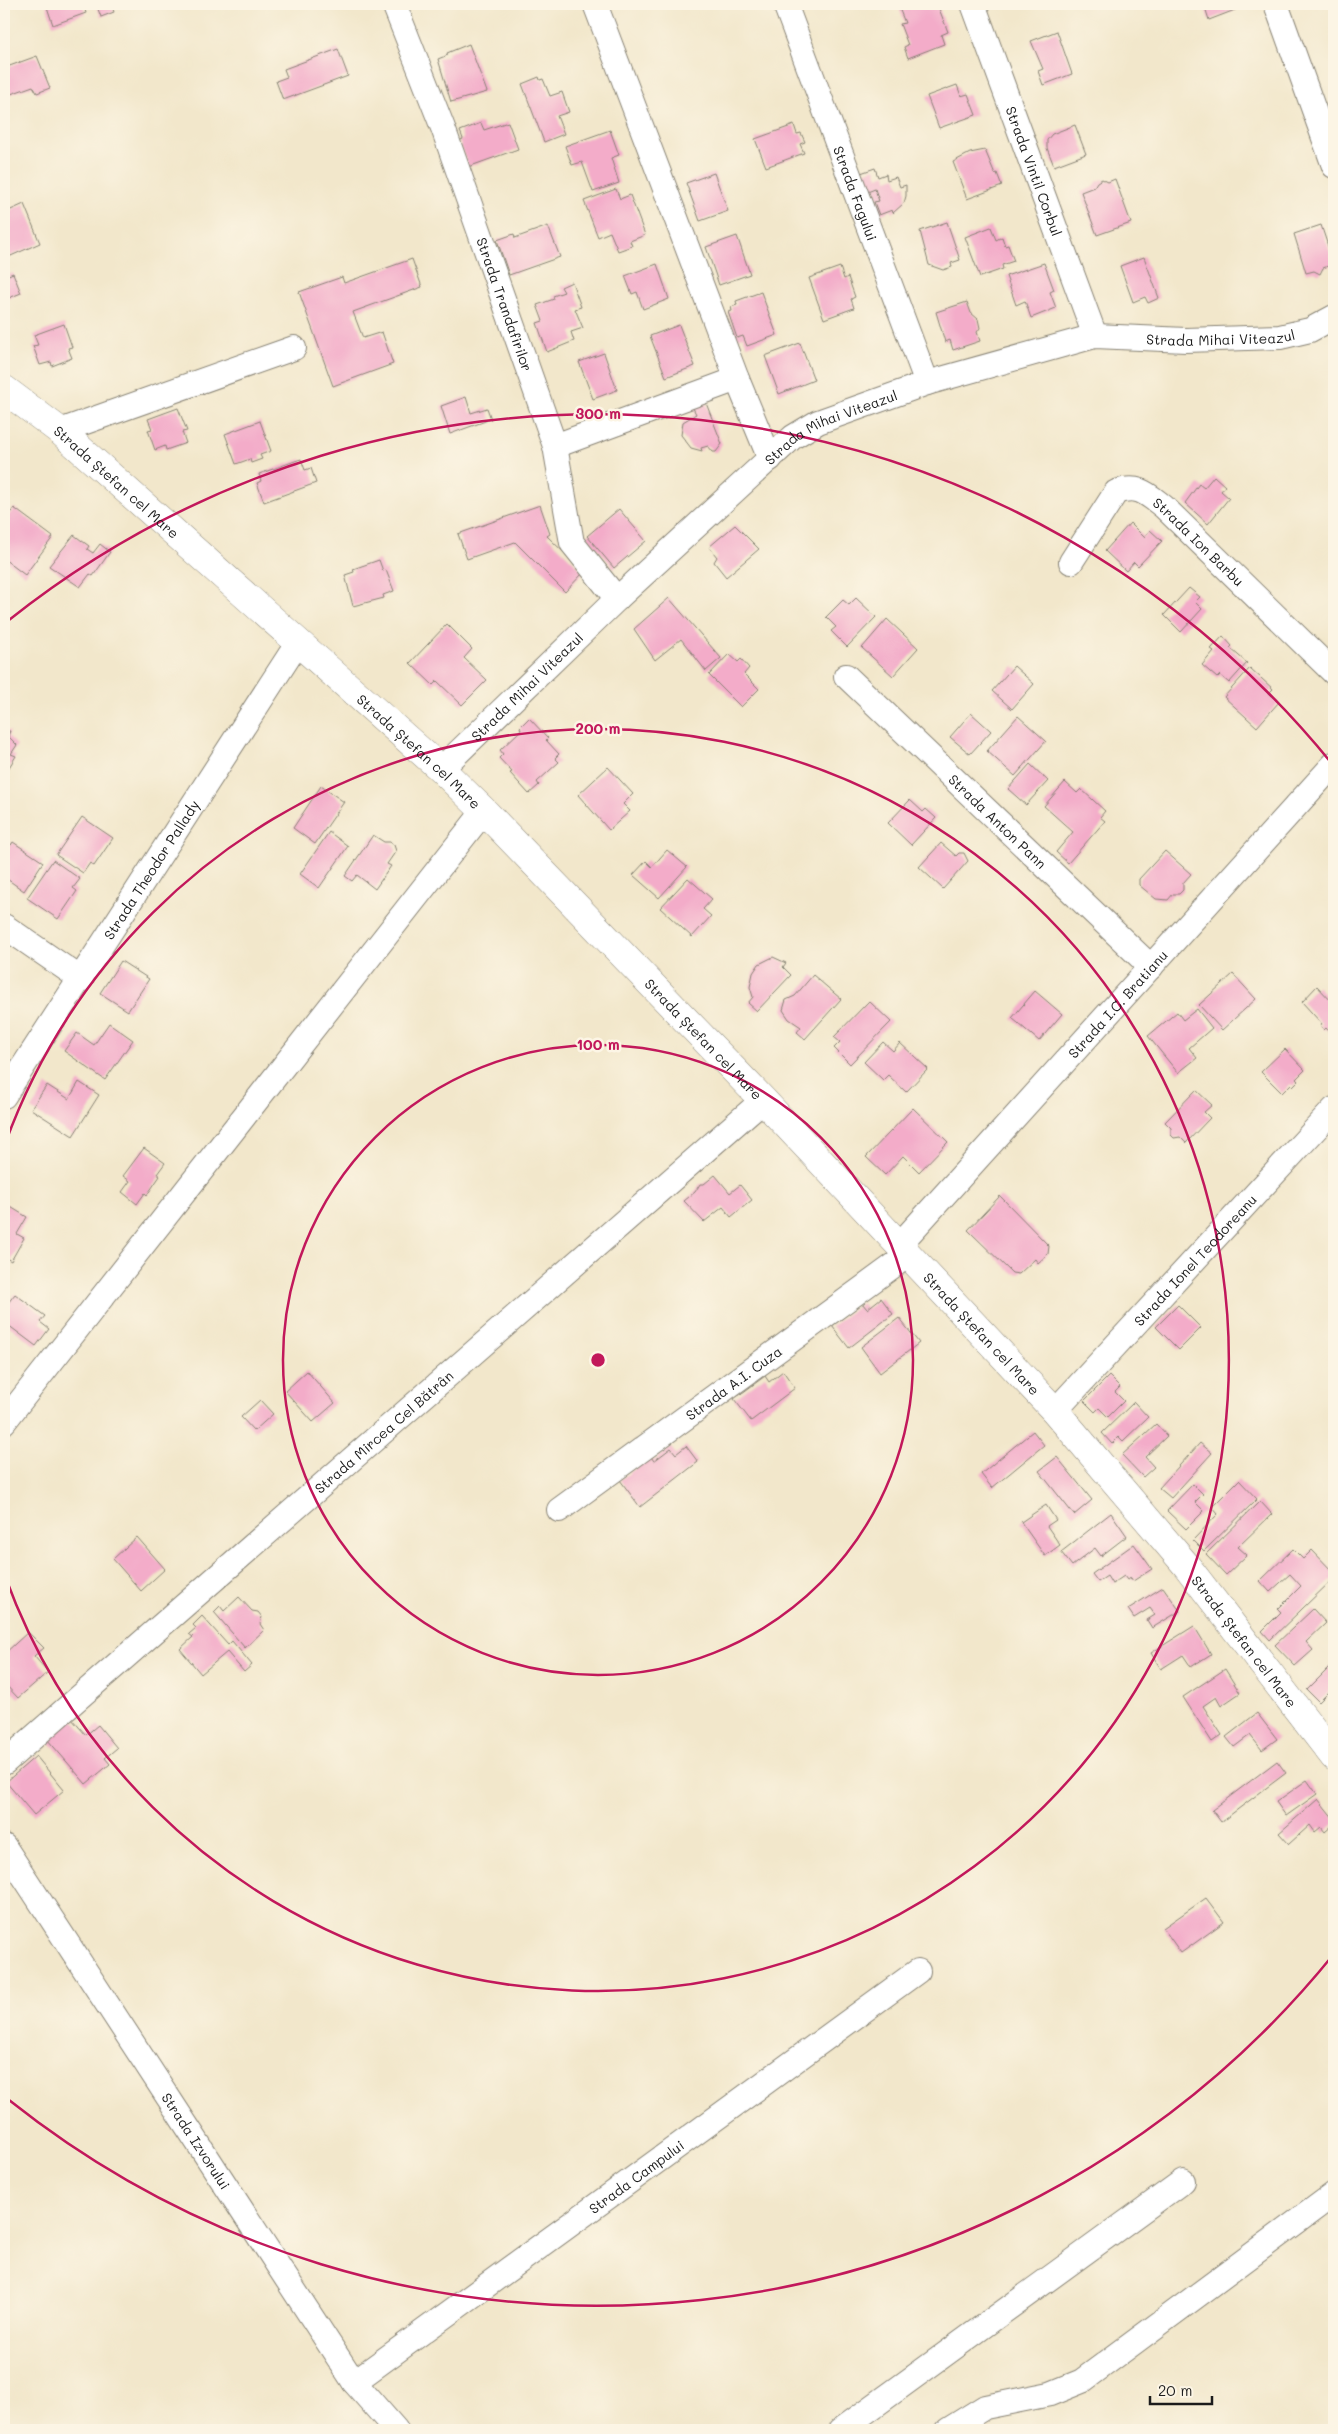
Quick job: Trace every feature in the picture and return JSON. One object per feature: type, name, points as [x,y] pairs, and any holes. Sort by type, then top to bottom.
[{"type":"street","name":"Strada Trandafirilor","points":[[394,4],[443,128],[555,446],[572,543],[617,599]]},
{"type":"street","points":[[594,4],[737,379],[770,459]]},
{"type":"street","name":"Strada Fagului","points":[[785,4],[926,383]]},
{"type":"street","name":"Strada Vintil Corbul","points":[[973,4],[1095,336]]},
{"type":"street","points":[[1276,4],[1334,166]]},
{"type":"street","name":"Strada Mihai Viteazul","points":[[441,769],[617,599],[794,437],[818,422],[926,383],[1095,336],[1186,340],[1280,337],[1310,330],[1334,317]]},
{"type":"street","points":[[60,431],[294,348]]},
{"type":"street","points":[[555,446],[737,379]]},
{"type":"street","name":"Strada Ștefan cel Mare","points":[[4,389],[60,431],[297,644],[441,769],[484,811],[763,1100],[1055,1411],[1186,1565],[1334,1757]]},
{"type":"street","name":"Strada Ion Barbu","points":[[1071,562],[1116,492],[1127,488],[1140,490],[1164,507],[1334,673]]},
{"type":"street","name":"Strada Theodor Pallady","points":[[4,1096],[297,644]]},
{"type":"street","name":"Strada Anton Pann","points":[[846,676],[1151,967]]},
{"type":"street","name":"Strada I.C. Bratianu","points":[[904,1249],[1151,967],[1334,764]]},
{"type":"street","points":[[4,1422],[484,811]]},
{"type":"street","points":[[4,926],[81,979]]},
{"type":"street","name":"Strada Mircea Cel Bătrân","points":[[4,1763],[763,1100]]},
{"type":"street","name":"Strada Ionel Teodoreanu","points":[[1055,1411],[1334,1109]]},
{"type":"street","name":"Strada A.I. Cuza","points":[[559,1510],[904,1249]]},
{"type":"street","name":"Strada Izvorului","points":[[4,1846],[354,2382],[396,2430]]},
{"type":"street","name":"Strada Campului","points":[[354,2382],[918,1971]]},
{"type":"street","points":[[841,2430],[1183,2181]]},
{"type":"street","points":[[948,2430],[985,2407],[1050,2394],[1082,2381],[1334,2194]]},
{"type":"building","points":[[46,4],[83,4],[86,13],[53,25]]},
{"type":"building","points":[[96,4],[111,4],[114,12],[101,17]]},
{"type":"building","points":[[911,4],[930,4],[932,8],[938,6],[948,32],[941,35],[944,44],[908,58],[904,47],[908,45],[900,24],[905,23],[899,8]]},
{"type":"building","points":[[1204,4],[1239,4],[1240,8],[1209,20]]},
{"type":"building","points":[[1057,31],[1072,74],[1043,85],[1038,71],[1043,69],[1031,41]]},
{"type":"building","points":[[469,44],[487,92],[451,102],[438,59]]},
{"type":"building","points":[[338,49],[348,76],[283,100],[276,81],[287,77],[284,69]]},
{"type":"building","points":[[37,56],[50,88],[37,93],[33,86],[8,95],[4,85],[4,68]]},
{"type":"building","points":[[539,77],[540,80],[543,79],[550,96],[562,92],[569,112],[557,116],[564,134],[544,142],[522,84]]},
{"type":"building","points":[[957,85],[961,96],[968,94],[976,115],[939,128],[927,96]]},
{"type":"building","points":[[508,122],[518,149],[468,167],[459,141],[463,139],[460,131],[481,123],[484,130]]},
{"type":"building","points":[[794,125],[797,134],[801,133],[805,142],[800,144],[804,153],[766,167],[755,139]]},
{"type":"building","points":[[1075,125],[1086,154],[1054,166],[1047,148],[1047,140],[1052,134]]},
{"type":"building","points":[[610,130],[619,155],[611,158],[619,183],[593,192],[582,162],[572,165],[565,146]]},
{"type":"building","points":[[985,150],[1002,186],[967,199],[953,162],[970,153]]},
{"type":"building","points":[[875,168],[878,177],[886,174],[887,180],[896,177],[900,187],[906,185],[904,203],[893,213],[892,210],[879,215],[874,202],[879,201],[875,189],[865,193],[858,174]]},
{"type":"building","points":[[714,173],[728,211],[700,221],[686,183]]},
{"type":"building","points":[[1102,179],[1108,182],[1115,179],[1131,223],[1097,235],[1081,192],[1094,187]]},
{"type":"building","points":[[616,189],[620,199],[630,195],[645,235],[630,241],[632,246],[618,251],[610,232],[598,237],[584,201]]},
{"type":"building","points":[[24,204],[40,243],[4,259],[4,213]]},
{"type":"building","points":[[947,222],[960,260],[951,263],[952,267],[943,270],[929,265],[920,231]]},
{"type":"building","points":[[1321,225],[1334,264],[1323,268],[1320,274],[1314,271],[1306,273],[1294,234]]},
{"type":"building","points":[[548,226],[560,257],[509,275],[497,240],[514,234],[515,238]]},
{"type":"building","points":[[991,227],[996,240],[1002,237],[1005,246],[1008,245],[1014,261],[1002,265],[1003,269],[980,277],[965,237]]},
{"type":"building","points":[[737,236],[750,274],[719,285],[706,247]]},
{"type":"building","points":[[1144,257],[1159,298],[1148,303],[1145,297],[1133,302],[1120,266]]},
{"type":"building","points":[[412,259],[422,287],[353,312],[363,338],[382,332],[393,364],[333,386],[299,292],[342,277],[344,283]]},
{"type":"building","points":[[1044,263],[1054,290],[1050,292],[1056,308],[1031,318],[1025,301],[1016,305],[1006,276]]},
{"type":"building","points":[[657,264],[669,299],[643,309],[637,292],[632,294],[625,276]]},
{"type":"building","points":[[840,267],[844,279],[848,277],[855,297],[851,299],[854,308],[824,319],[809,278]]},
{"type":"building","points":[[13,273],[21,293],[4,300],[4,277]]},
{"type":"building","points":[[572,282],[581,307],[575,309],[583,328],[571,332],[574,341],[547,352],[537,323],[543,321],[537,305],[554,299],[553,296],[564,292],[561,287]]},
{"type":"building","points":[[761,292],[777,335],[747,346],[743,336],[737,338],[728,312],[732,311],[731,307],[737,305],[736,301]]},
{"type":"building","points":[[967,302],[971,313],[978,319],[980,328],[977,332],[980,341],[953,350],[950,340],[945,342],[936,312]]},
{"type":"building","points":[[64,324],[72,347],[68,348],[72,358],[52,366],[51,362],[40,365],[33,346],[38,345],[34,335]]},
{"type":"building","points":[[679,325],[695,366],[666,377],[650,336]]},
{"type":"building","points":[[800,343],[814,380],[779,394],[765,356]]},
{"type":"building","points":[[604,353],[617,390],[593,399],[579,362]]},
{"type":"building","points":[[466,397],[471,413],[487,408],[491,419],[450,434],[441,406]]},
{"type":"building","points":[[706,403],[722,444],[716,452],[713,452],[708,446],[701,448],[702,451],[691,448],[681,435],[683,422],[696,414],[693,408]]},
{"type":"building","points":[[178,408],[187,431],[182,432],[186,443],[166,450],[165,446],[155,450],[148,430],[152,429],[148,419]]},
{"type":"building","points":[[260,421],[271,451],[260,455],[262,459],[251,463],[250,459],[236,464],[225,434]]},
{"type":"building","points":[[301,459],[305,470],[311,468],[316,483],[264,502],[257,483],[261,481],[259,474]]},
{"type":"building","points":[[1214,476],[1225,486],[1221,491],[1229,498],[1208,524],[1185,503],[1199,484],[1204,488]]},
{"type":"building","points":[[540,505],[550,534],[547,536],[584,572],[565,592],[515,542],[467,559],[458,534]]},
{"type":"building","points":[[14,508],[53,537],[25,575],[4,559],[4,522]]},
{"type":"building","points":[[619,509],[646,541],[614,568],[587,536]]},
{"type":"building","points":[[1130,523],[1144,537],[1150,530],[1162,541],[1138,566],[1134,562],[1126,571],[1105,551]]},
{"type":"building","points":[[735,525],[759,549],[726,577],[714,562],[717,557],[709,547]]},
{"type":"building","points":[[74,535],[89,546],[87,549],[93,553],[100,544],[110,552],[93,576],[90,574],[80,587],[49,566]]},
{"type":"building","points":[[379,560],[383,571],[386,570],[394,591],[383,595],[384,598],[353,606],[345,575],[354,572],[353,569]]},
{"type":"building","points":[[1189,588],[1200,597],[1195,602],[1202,609],[1181,632],[1164,615]]},
{"type":"building","points":[[669,598],[721,658],[706,671],[681,639],[655,660],[634,629]]},
{"type":"building","points":[[856,598],[876,617],[847,647],[831,631],[836,627],[826,617],[843,600],[849,605]]},
{"type":"building","points":[[887,619],[918,648],[893,676],[862,648]]},
{"type":"building","points":[[447,624],[472,649],[464,658],[487,680],[462,705],[437,681],[433,685],[410,663]]},
{"type":"building","points":[[1223,636],[1232,646],[1230,648],[1247,663],[1229,683],[1220,675],[1217,678],[1202,665],[1214,651],[1211,649]]},
{"type":"building","points":[[729,654],[738,662],[741,659],[749,668],[744,674],[759,689],[741,707],[709,675]]},
{"type":"building","points":[[1014,666],[1034,684],[1012,709],[992,691]]},
{"type":"building","points":[[1250,668],[1273,689],[1269,693],[1279,702],[1257,727],[1224,697]]},
{"type":"building","points":[[971,713],[991,731],[970,754],[950,737]]},
{"type":"building","points":[[1018,716],[1046,741],[1015,776],[987,751]]},
{"type":"building","points":[[529,718],[548,738],[546,740],[559,754],[555,758],[559,762],[537,782],[539,785],[529,794],[499,758],[503,754],[500,750],[521,730],[520,727]]},
{"type":"building","points":[[4,731],[10,731],[8,736],[17,745],[11,754],[16,756],[8,769],[4,767]]},
{"type":"building","points":[[1030,764],[1048,781],[1026,805],[1008,789]]},
{"type":"building","points":[[608,767],[633,794],[623,804],[630,811],[609,830],[578,795]]},
{"type":"building","points":[[1065,782],[1077,793],[1081,789],[1105,811],[1100,817],[1105,821],[1068,863],[1056,852],[1073,832],[1044,806]]},
{"type":"building","points":[[321,786],[344,802],[315,844],[293,828]]},
{"type":"building","points":[[910,800],[923,812],[926,809],[936,818],[911,845],[888,823]]},
{"type":"building","points":[[82,817],[113,838],[94,866],[90,863],[83,873],[56,855]]},
{"type":"building","points":[[329,832],[348,846],[319,888],[300,874]]},
{"type":"building","points":[[373,835],[384,842],[390,842],[394,845],[396,851],[387,864],[391,866],[375,889],[357,875],[352,881],[345,876]]},
{"type":"building","points":[[6,842],[11,845],[13,842],[43,862],[24,891],[4,877],[4,845]]},
{"type":"building","points":[[941,843],[956,856],[959,853],[964,853],[968,861],[943,889],[919,867]]},
{"type":"building","points":[[667,850],[687,867],[659,898],[633,875],[646,861],[652,867]]},
{"type":"building","points":[[1165,851],[1191,874],[1183,883],[1183,890],[1179,894],[1173,894],[1168,900],[1156,899],[1139,885],[1139,879]]},
{"type":"building","points":[[53,860],[80,879],[73,888],[77,891],[58,919],[27,898]]},
{"type":"building","points":[[688,878],[712,899],[703,909],[711,916],[692,937],[660,908]]},
{"type":"building","points":[[773,957],[786,963],[783,967],[791,975],[757,1011],[748,1003],[753,997],[750,987],[753,973],[759,964]]},
{"type":"building","points":[[121,961],[149,979],[128,1011],[100,993]]},
{"type":"building","points":[[1233,974],[1256,999],[1222,1030],[1199,1005]]},
{"type":"building","points":[[813,975],[841,999],[805,1039],[797,1032],[801,1027],[789,1019],[783,1010],[786,1000],[795,996]]},
{"type":"building","points":[[1317,986],[1334,1004],[1334,1037],[1326,1028],[1324,1030],[1320,1025],[1322,1024],[1302,1002]]},
{"type":"building","points":[[1035,991],[1062,1014],[1039,1041],[1012,1018]]},
{"type":"building","points":[[869,1001],[891,1022],[850,1064],[834,1048],[840,1042],[834,1037]]},
{"type":"building","points":[[1197,1009],[1212,1028],[1189,1048],[1197,1058],[1178,1073],[1148,1036],[1177,1012],[1183,1020]]},
{"type":"building","points":[[109,1023],[133,1040],[105,1080],[64,1051],[77,1033],[94,1045]]},
{"type":"building","points":[[883,1042],[893,1051],[900,1043],[928,1069],[906,1092],[888,1075],[883,1080],[864,1062]]},
{"type":"building","points":[[1285,1049],[1305,1070],[1296,1079],[1298,1081],[1293,1086],[1291,1084],[1282,1093],[1261,1072]]},
{"type":"building","points":[[79,1082],[99,1095],[73,1136],[31,1109],[47,1085],[69,1099]]},
{"type":"building","points":[[1196,1090],[1212,1105],[1204,1112],[1210,1118],[1186,1143],[1180,1137],[1174,1138],[1171,1135],[1171,1128],[1165,1122]]},
{"type":"building","points":[[913,1108],[948,1142],[919,1172],[903,1156],[885,1175],[866,1157]]},
{"type":"building","points":[[144,1148],[165,1163],[157,1174],[160,1176],[147,1195],[145,1193],[137,1204],[122,1192],[130,1181],[123,1176]]},
{"type":"building","points":[[715,1175],[730,1193],[740,1185],[752,1200],[731,1217],[723,1207],[704,1222],[684,1201],[695,1192],[700,1184],[704,1184]]},
{"type":"building","points":[[1000,1196],[1049,1246],[1048,1254],[1038,1263],[1035,1259],[1019,1274],[1012,1273],[968,1230]]},
{"type":"building","points":[[4,1203],[27,1217],[17,1234],[24,1238],[11,1261],[4,1257]]},
{"type":"building","points":[[15,1294],[45,1316],[40,1322],[49,1329],[36,1346],[4,1322],[4,1308]]},
{"type":"building","points":[[881,1298],[893,1314],[849,1348],[832,1326],[862,1303],[867,1309]]},
{"type":"building","points":[[1178,1305],[1201,1328],[1179,1350],[1156,1327]]},
{"type":"building","points":[[899,1318],[919,1343],[880,1373],[861,1347]]},
{"type":"building","points":[[307,1371],[335,1403],[313,1422],[285,1391]]},
{"type":"building","points":[[783,1371],[795,1388],[751,1421],[734,1399],[765,1376],[769,1382]]},
{"type":"building","points":[[1109,1376],[1120,1387],[1115,1392],[1124,1401],[1108,1417],[1099,1408],[1095,1412],[1084,1401]]},
{"type":"building","points":[[260,1400],[273,1414],[254,1431],[241,1417]]},
{"type":"building","points":[[1134,1402],[1148,1417],[1123,1441],[1119,1437],[1112,1444],[1102,1433]]},
{"type":"building","points":[[1156,1424],[1167,1436],[1145,1457],[1154,1467],[1143,1477],[1122,1455]]},
{"type":"building","points":[[1033,1431],[1044,1445],[992,1488],[981,1474]]},
{"type":"building","points":[[1200,1443],[1212,1453],[1171,1498],[1159,1488]]},
{"type":"building","points":[[686,1446],[698,1462],[640,1507],[620,1480],[651,1457],[654,1461],[671,1448],[676,1454]]},
{"type":"building","points":[[1057,1457],[1092,1500],[1074,1515],[1039,1471]]},
{"type":"building","points":[[1239,1480],[1257,1499],[1204,1551],[1193,1540],[1218,1514],[1212,1507]]},
{"type":"building","points":[[1193,1484],[1203,1494],[1195,1502],[1204,1511],[1186,1529],[1167,1511]]},
{"type":"building","points":[[1260,1501],[1272,1514],[1238,1547],[1247,1555],[1226,1575],[1206,1554]]},
{"type":"building","points":[[1046,1505],[1056,1520],[1047,1526],[1060,1545],[1045,1556],[1021,1522]]},
{"type":"building","points":[[1111,1513],[1127,1536],[1101,1556],[1095,1548],[1072,1566],[1061,1552]]},
{"type":"building","points":[[137,1537],[165,1569],[141,1591],[113,1559]]},
{"type":"building","points":[[1134,1544],[1152,1569],[1133,1581],[1131,1578],[1127,1580],[1124,1576],[1112,1584],[1107,1576],[1098,1582],[1092,1574]]},
{"type":"building","points":[[1293,1549],[1303,1559],[1312,1550],[1334,1573],[1334,1578],[1270,1640],[1262,1631],[1281,1612],[1278,1609],[1301,1586],[1290,1574],[1270,1592],[1260,1581]]},
{"type":"building","points":[[1163,1587],[1180,1611],[1152,1628],[1147,1620],[1155,1615],[1150,1608],[1134,1618],[1128,1609]]},
{"type":"building","points":[[239,1597],[252,1611],[258,1612],[262,1617],[260,1624],[264,1630],[245,1648],[214,1612],[220,1606],[224,1611]]},
{"type":"building","points":[[1313,1609],[1326,1623],[1306,1642],[1313,1650],[1295,1666],[1275,1645]]},
{"type":"building","points":[[202,1616],[228,1645],[232,1641],[252,1665],[244,1672],[227,1652],[201,1674],[180,1649],[193,1637],[189,1634],[196,1628],[193,1625]]},
{"type":"building","points":[[1194,1626],[1211,1654],[1191,1667],[1183,1655],[1161,1669],[1151,1653]]},
{"type":"building","points":[[28,1632],[44,1648],[34,1656],[48,1672],[18,1698],[4,1683],[4,1654]]},
{"type":"building","points":[[1334,1663],[1334,1687],[1319,1702],[1307,1690]]},
{"type":"building","points":[[1225,1669],[1240,1693],[1221,1706],[1216,1697],[1203,1706],[1222,1735],[1212,1742],[1183,1697]]},
{"type":"building","points":[[1257,1713],[1277,1739],[1262,1750],[1250,1735],[1234,1747],[1226,1737]]},
{"type":"building","points":[[71,1718],[86,1735],[98,1725],[117,1748],[105,1758],[110,1764],[86,1784],[47,1739]]},
{"type":"building","points":[[36,1756],[64,1790],[34,1815],[6,1782]]},
{"type":"building","points":[[1277,1761],[1286,1773],[1221,1822],[1212,1810]]},
{"type":"building","points":[[1307,1780],[1317,1794],[1286,1816],[1276,1802]]},
{"type":"building","points":[[1318,1799],[1334,1819],[1334,1824],[1325,1832],[1321,1827],[1315,1832],[1310,1825],[1289,1844],[1279,1833]]},
{"type":"building","points":[[1206,1898],[1224,1922],[1181,1953],[1163,1928]]}]
